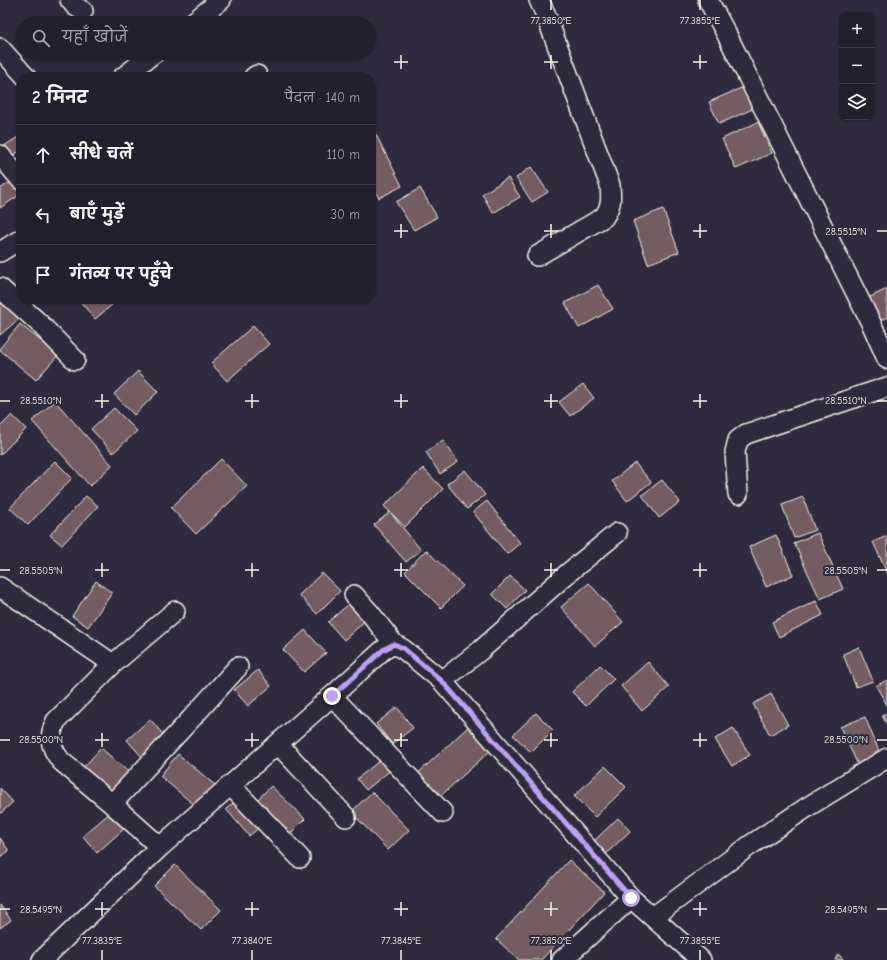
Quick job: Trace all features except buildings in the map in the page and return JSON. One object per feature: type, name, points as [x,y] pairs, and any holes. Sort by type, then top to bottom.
[{"type":"street","points":[[201,16],[221,0]]},
{"type":"street","points":[[537,256],[604,217],[610,209],[611,199],[610,185],[546,12],[539,0]]},
{"type":"street","points":[[708,0],[726,32],[872,325],[887,359]]},
{"type":"street","points":[[0,48],[22,72]]},
{"type":"street","points":[[130,72],[145,60]]},
{"type":"street","points":[[0,155],[16,174]]},
{"type":"street","points":[[0,252],[16,242]]},
{"type":"street","points":[[0,288],[16,302]]},
{"type":"street","points":[[18,304],[38,322],[75,360]]},
{"type":"street","points":[[738,494],[735,452],[738,440],[746,434],[887,387]]},
{"type":"street","points":[[442,681],[481,650],[562,578],[617,533]]},
{"type":"street","points":[[0,587],[113,664]]},
{"type":"street","points":[[354,595],[394,644],[403,648],[442,681],[631,898],[702,960]]},
{"type":"street","points":[[160,847],[61,761],[54,752],[51,742],[51,732],[56,721],[113,664],[174,611]]},
{"type":"street","points":[[42,960],[160,847],[383,650],[394,644]]},
{"type":"street","points":[[112,804],[238,667]]},
{"type":"street","points":[[332,696],[444,812]]},
{"type":"street","points":[[278,744],[346,817]]},
{"type":"street","points":[[653,917],[749,846],[887,758]]},
{"type":"street","points":[[230,785],[300,858]]},
{"type":"street","points":[[562,960],[631,898]]},
{"type":"route","points":[[332,696],[383,650],[394,644],[403,648],[442,681],[631,898]]}]
